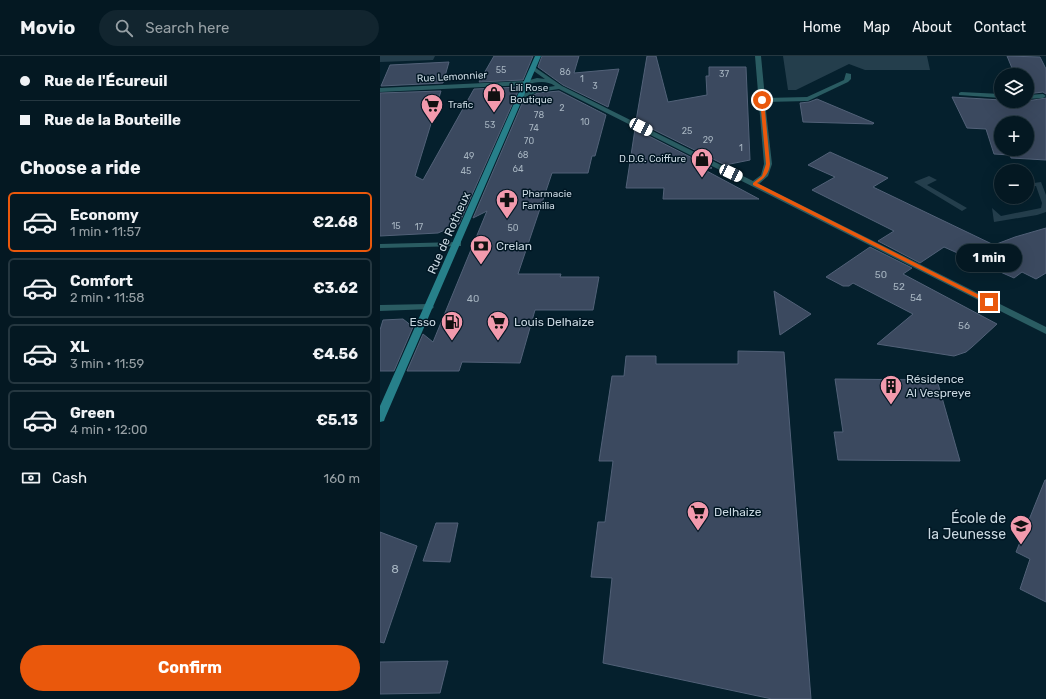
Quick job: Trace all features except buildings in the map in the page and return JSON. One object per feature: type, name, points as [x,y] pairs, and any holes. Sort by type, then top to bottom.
[{"type":"street","name":"Rue de Rotheux","points":[[380,418],[458,244],[538,56]]},
{"type":"street","points":[[754,184],[764,176],[767,171],[768,164],[758,56]]},
{"type":"street","points":[[533,68],[555,85],[1046,331]]},
{"type":"street","points":[[762,100],[808,98],[846,81],[848,79],[848,74]]},
{"type":"street","name":"Rue Lemonnier","points":[[380,90],[526,83],[532,86],[555,85]]},
{"type":"street","points":[[520,97],[555,85]]},
{"type":"street","points":[[960,94],[994,96]]},
{"type":"street","points":[[1034,97],[1043,96]]},
{"type":"street","points":[[380,246],[458,244]]},
{"type":"street","points":[[380,308],[429,307]]},
{"type":"shaded area","points":[[380,56],[435,56],[433,60],[380,62]]},
{"type":"shaded area","points":[[783,56],[927,56],[930,70],[865,70],[849,64],[796,90],[788,90]]},
{"type":"shaded area","points":[[929,176],[937,180],[927,185],[967,208],[962,211],[914,182]]},
{"type":"shaded area","points":[[1041,182],[1046,195],[1046,212],[1037,215],[994,222],[992,208],[1001,216],[1041,208],[1042,203],[1034,183]]},
{"type":"place","name":"Lili Rose Boutique","points":[[494,114]]},
{"type":"place","name":"Trafic","points":[[432,124]]},
{"type":"place","name":"D.D.G. Coiffure","points":[[702,178]]},
{"type":"place","name":"Pharmacie Familia","points":[[507,220]]},
{"type":"place","name":"Crelan","points":[[481,266]]},
{"type":"place","name":"Esso","points":[[452,342]]},
{"type":"place","name":"Louis Delhaize","points":[[498,342]]},
{"type":"place","name":"Résidence Al Vespreye","points":[[891,406]]},
{"type":"place","name":"Delhaize","points":[[698,532]]},
{"type":"place","name":"École de la Jeunesse","points":[[1021,546]]},
{"type":"route","points":[[762,100],[768,164],[767,171],[764,176],[754,184],[989,302]]}]
